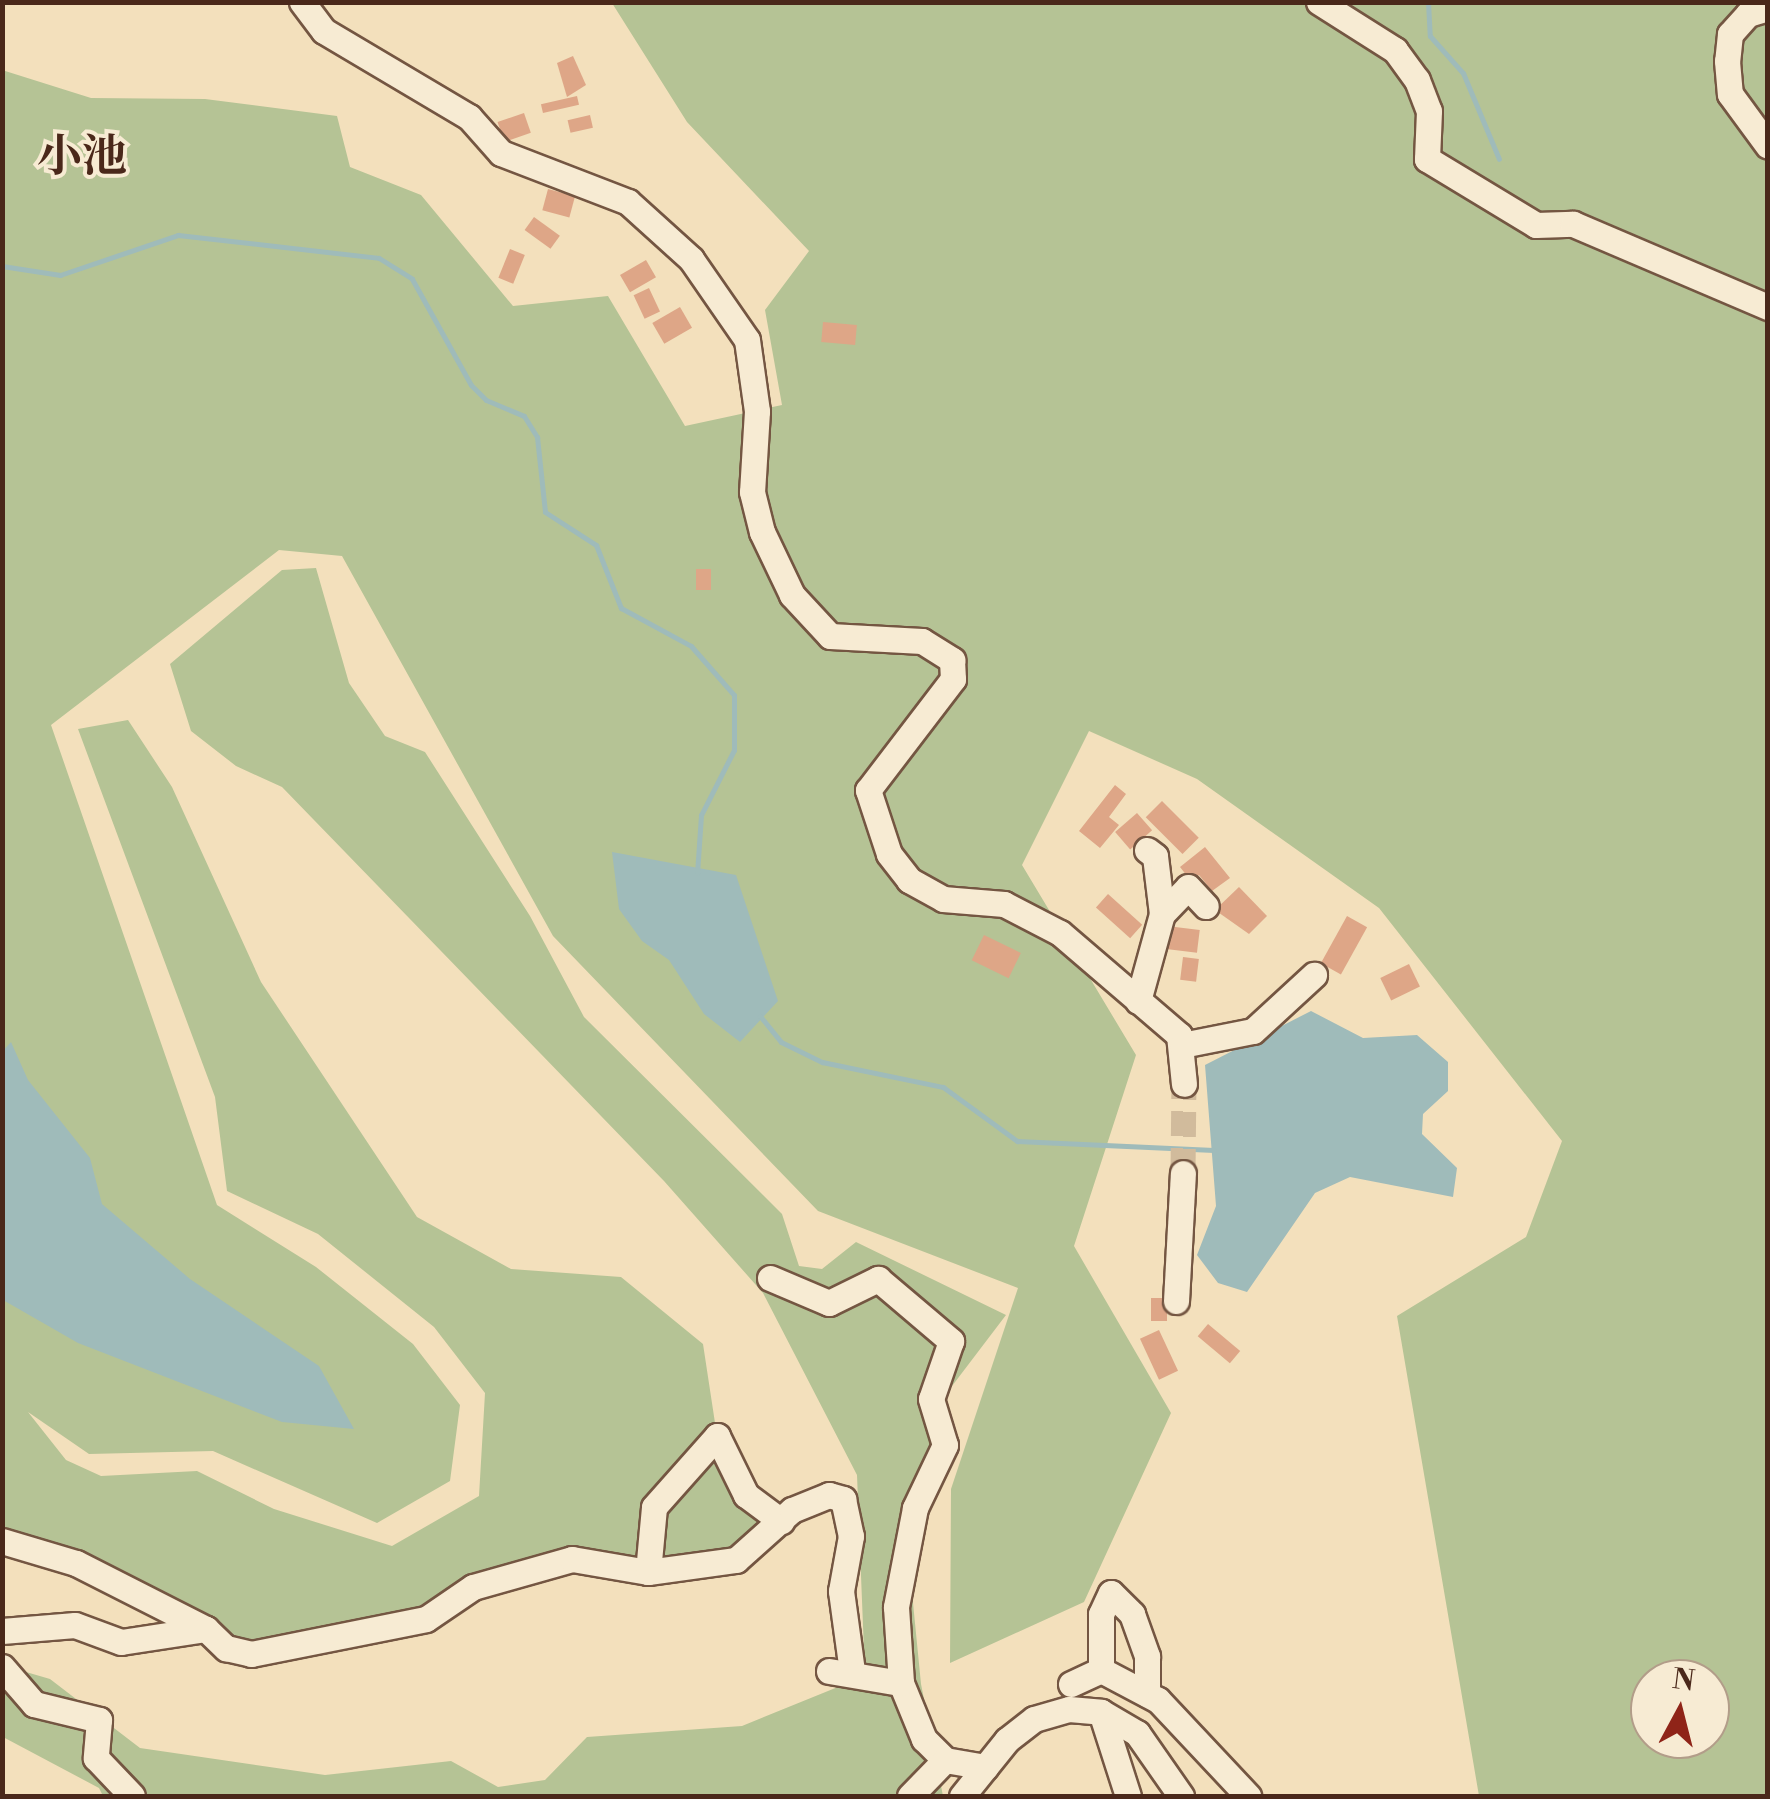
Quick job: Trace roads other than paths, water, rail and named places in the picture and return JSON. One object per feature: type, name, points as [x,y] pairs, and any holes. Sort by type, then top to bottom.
[{"type":"street","points":[[302,2],[324,31],[469,116],[501,153],[628,202],[691,259],[746,340],[757,411],[752,492],[762,532],[792,595],[830,636],[922,642],[952,660],[953,679],[868,790],[889,854],[910,880],[943,898],[1004,904],[1060,933],[1171,1026],[1182,1044],[1184,1084]]},
{"type":"street","points":[[1319,2],[1395,50],[1417,80],[1429,112],[1427,159],[1536,226],[1587,230],[1768,307]]},
{"type":"street","points":[[1768,8],[1748,14],[1730,34],[1726,62],[1730,94],[1768,146]]},
{"type":"street","points":[[1138,1001],[1162,914],[1155,856],[1147,850]]},
{"type":"street","points":[[1162,914],[1188,887],[1206,906]]},
{"type":"street","points":[[1182,1044],[1253,1031],[1314,975]]},
{"type":"street","points":[[1176,1301],[1183,1172]]},
{"type":"street","points":[[770,1278],[829,1302],[878,1279],[951,1340],[931,1399],[944,1445],[915,1508],[896,1607],[900,1683],[924,1739],[945,1760],[985,1767]]},
{"type":"street","points":[[648,1572],[654,1507],[717,1436],[746,1495],[781,1522]]},
{"type":"street","points":[[2,1541],[76,1564],[206,1629],[226,1648],[250,1654],[426,1619],[472,1587],[572,1559],[648,1572],[736,1560],[781,1522],[828,1495],[843,1499],[851,1536],[841,1591],[841,1671],[900,1683]]},
{"type":"street","points":[[1101,1670],[1102,1614],[1111,1593],[1132,1614],[1147,1656],[1147,1694]]},
{"type":"street","points":[[2,1631],[75,1625],[121,1642],[206,1629]]},
{"type":"street","points":[[2,1667],[34,1704],[99,1720],[96,1758],[132,1796]]},
{"type":"street","points":[[1072,1684],[1101,1670]]},
{"type":"street","points":[[1101,1670],[1147,1694],[1230,1769],[1248,1796]]},
{"type":"street","points":[[962,1796],[985,1767],[1034,1719],[1069,1709],[1102,1712],[1137,1733],[1181,1796]]},
{"type":"street","points":[[1102,1712],[1128,1796]]},
{"type":"street","points":[[910,1796],[945,1760]]},
{"type":"water","points":[[612,852],[736,875],[778,1001],[740,1042],[704,1014],[669,960],[642,941],[619,909]]},
{"type":"water","points":[[1311,1011],[1363,1038],[1417,1035],[1448,1062],[1448,1091],[1423,1114],[1422,1134],[1457,1168],[1453,1197],[1350,1177],[1315,1193],[1247,1292],[1218,1283],[1197,1255],[1216,1206],[1205,1065]]},
{"type":"water","points":[[11,1042],[28,1080],[90,1158],[102,1204],[190,1279],[319,1366],[354,1429],[282,1422],[78,1343],[3,1300],[2,1052]]},
{"type":"waterway","points":[[1428,2],[1430,36],[1463,73],[1499,159]]},
{"type":"waterway","points":[[2,266],[60,275],[178,235],[379,258],[412,279],[471,385],[486,400],[524,416],[537,437],[545,512],[596,545],[621,608],[691,646],[734,695],[734,750],[701,815],[697,873]]},
{"type":"waterway","points":[[760,1016],[781,1042],[822,1062],[943,1087],[1017,1141],[1214,1150]]},
{"type":"tunnel","points":[[1183,1173],[1184,1084]]},
{"type":"district","name":"小池","points":[[82,158]]}]
